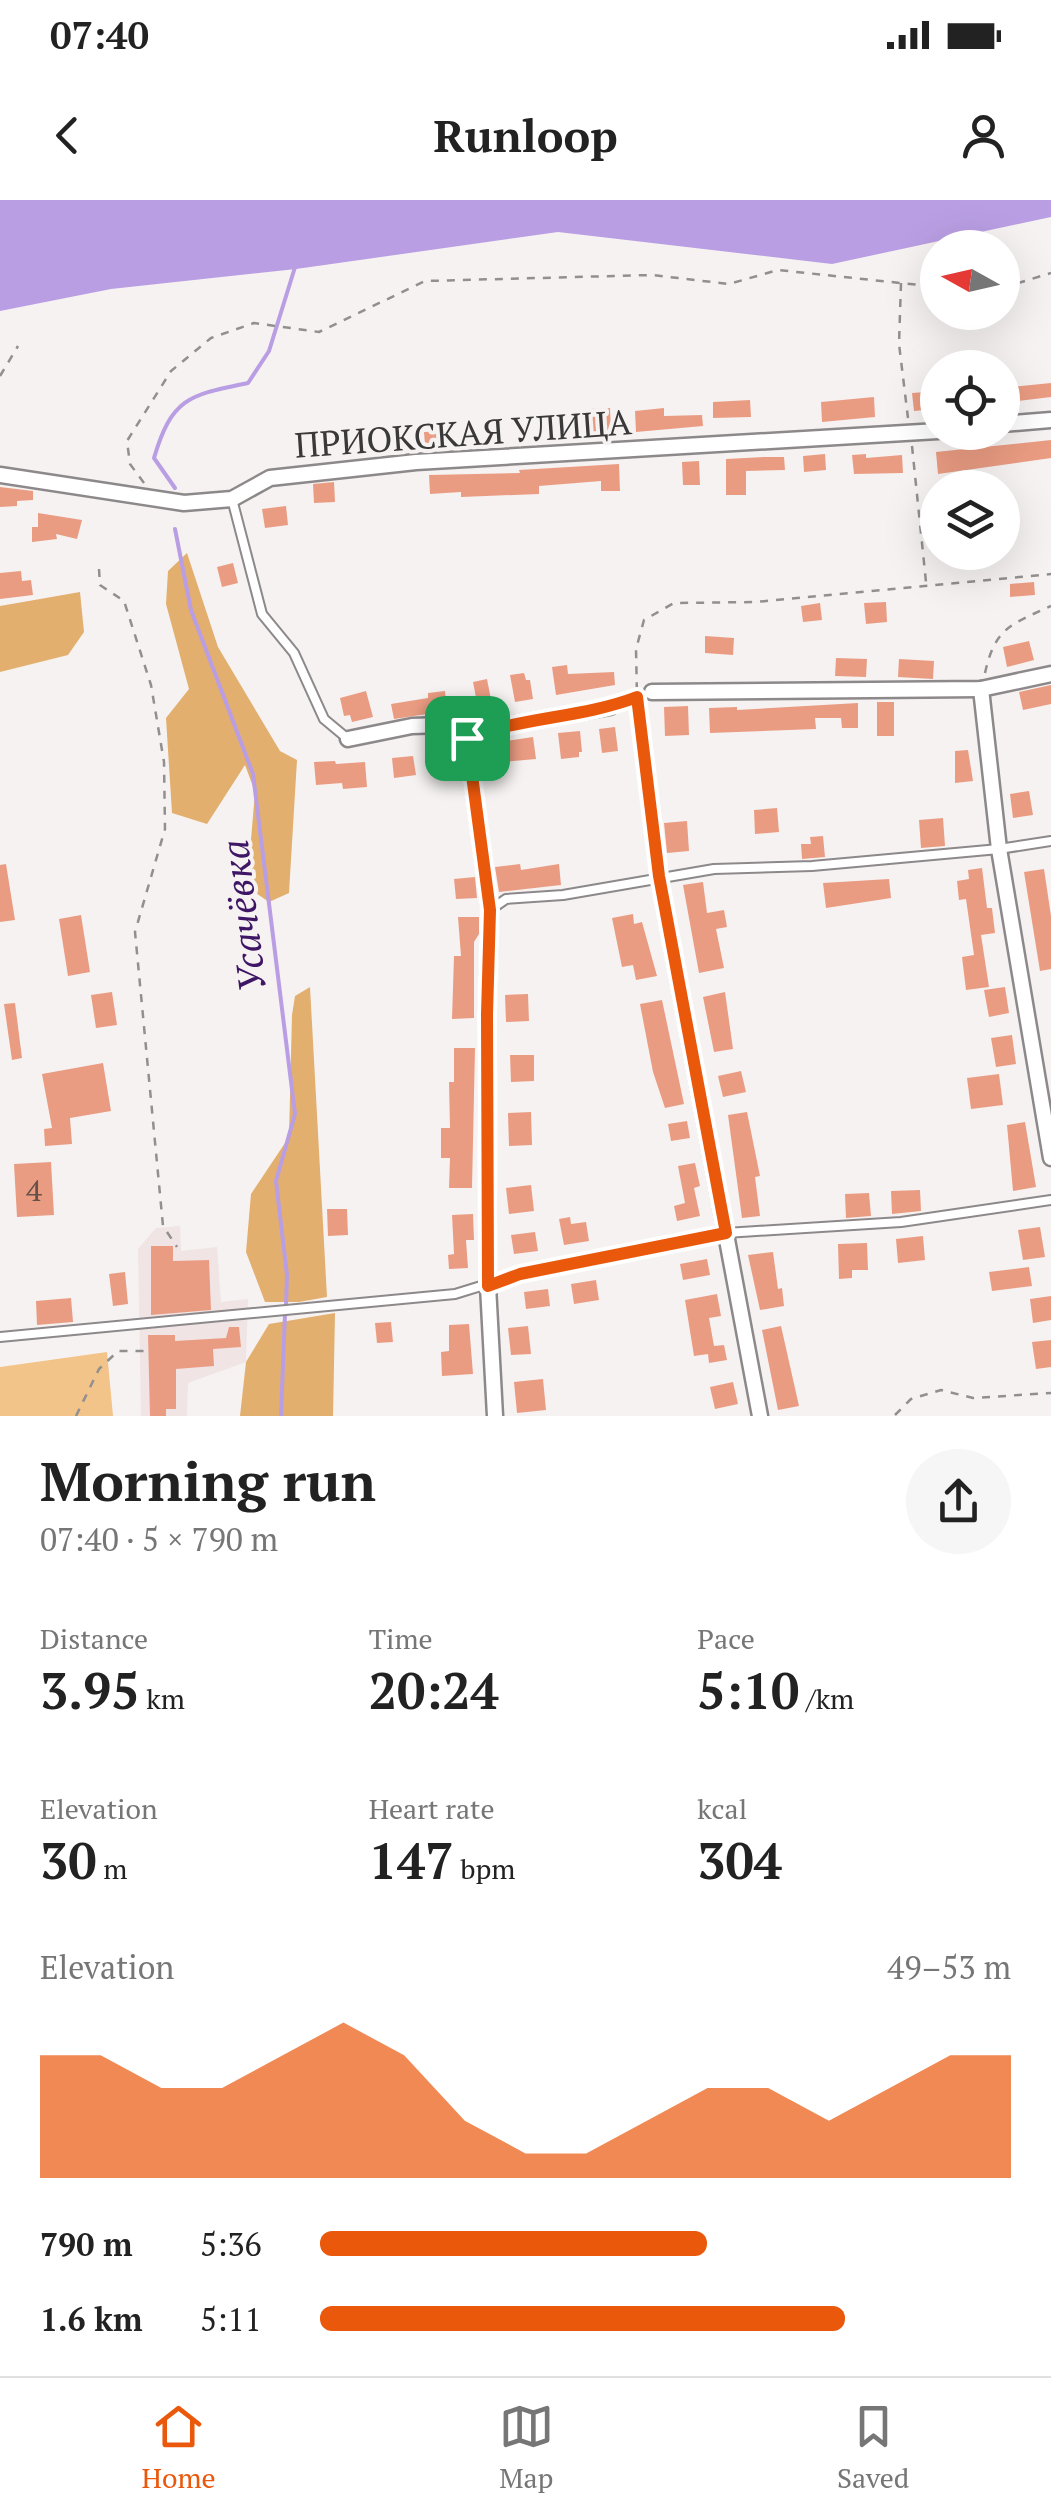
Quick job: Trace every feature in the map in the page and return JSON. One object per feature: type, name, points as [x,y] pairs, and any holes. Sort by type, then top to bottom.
[{"type":"street","points":[[1020,423],[1051,420]]},
{"type":"street","name":"ПРИОКСКАЯ УЛИЦА","points":[[0,475],[184,503],[232,499],[270,478],[416,462],[920,432]]},
{"type":"street","points":[[644,694],[982,689],[1051,674]]},
{"type":"street","points":[[982,689],[999,850],[1051,1158]]},
{"type":"street","points":[[348,740],[412,726],[443,725],[467,738],[493,728],[610,707]]},
{"type":"street","points":[[467,738],[490,910],[488,1286],[495,1416]]},
{"type":"street","points":[[659,876],[760,1416]]},
{"type":"lane","points":[[232,499],[262,614],[294,653],[324,719],[348,740]]},
{"type":"lane","points":[[490,910],[506,899],[563,895],[714,869],[812,866],[999,850],[1051,840]]},
{"type":"lane","points":[[0,1338],[454,1294],[520,1274],[726,1233],[901,1222],[1051,1200]]},
{"type":"path","points":[[156,500],[130,464],[127,440],[171,370],[211,338],[254,323],[319,332],[425,281],[652,275],[728,284],[778,270],[920,285]]},
{"type":"path","points":[[1020,282],[1051,273]]},
{"type":"path","points":[[0,376],[18,346]]},
{"type":"path","points":[[99,569],[100,584],[124,601],[151,685],[164,762],[164,829],[135,932],[162,1226],[176,1246]]},
{"type":"path","points":[[659,876],[644,694],[636,649],[644,620],[674,604],[756,602],[1051,574]]},
{"type":"path","points":[[982,689],[990,648],[1009,626],[1051,606]]},
{"type":"path","points":[[610,707],[644,694]]},
{"type":"path","points":[[76,1416],[99,1369],[118,1351],[144,1352]]},
{"type":"path","points":[[895,1415],[911,1399],[941,1390],[973,1398],[1051,1393]]},
{"type":"shaded area","points":[[0,200],[1051,200],[1051,217],[990,230],[920,230],[920,245],[832,264],[558,232],[296,269],[111,289],[0,311]]},
{"type":"shaded area","points":[[187,553],[218,647],[280,751],[297,760],[289,893],[269,902],[247,887],[255,792],[245,765],[207,824],[172,813],[166,718],[189,689],[166,604],[168,571]]},
{"type":"shaded area","points":[[80,592],[84,632],[68,655],[0,672],[0,606]]},
{"type":"shaded area","points":[[310,987],[327,1297],[265,1302],[246,1252],[251,1194],[289,1137],[292,1015],[295,996]]},
{"type":"shaded area","points":[[180,1226],[181,1251],[217,1247],[221,1302],[248,1299],[246,1362],[188,1383],[187,1416],[141,1416],[138,1249],[156,1228]]},
{"type":"shaded area","points":[[335,1313],[333,1416],[240,1416],[246,1362],[269,1324]]},
{"type":"shaded area","points":[[107,1352],[113,1416],[0,1416],[0,1367]]},
{"type":"building","points":[[1051,383],[1051,397],[1020,401],[1020,386]]},
{"type":"building","points":[[920,392],[920,410],[914,411],[912,393]]},
{"type":"building","points":[[874,397],[875,417],[822,422],[821,402]]},
{"type":"building","points":[[750,400],[751,417],[713,418],[713,402]]},
{"type":"building","points":[[610,408],[611,431],[592,432],[590,409]]},
{"type":"building","points":[[664,408],[664,416],[702,415],[703,426],[636,432],[635,411]]},
{"type":"building","points":[[449,431],[449,444],[425,445],[424,432]]},
{"type":"building","points":[[1051,440],[1051,458],[966,470],[938,470],[936,452],[1020,450],[1020,443]]},
{"type":"building","points":[[825,454],[826,470],[804,472],[803,456]]},
{"type":"building","points":[[866,454],[866,458],[902,455],[903,473],[854,474],[852,455]]},
{"type":"building","points":[[784,457],[785,470],[746,471],[746,495],[726,495],[726,459]]},
{"type":"building","points":[[699,461],[700,485],[683,485],[682,462]]},
{"type":"building","points":[[619,464],[620,491],[601,491],[601,481],[539,486],[539,494],[430,494],[429,475],[520,473],[519,470]]},
{"type":"building","points":[[334,482],[335,502],[314,503],[313,484]]},
{"type":"building","points":[[0,487],[33,491],[33,500],[0,507]]},
{"type":"building","points":[[286,506],[288,525],[265,528],[262,509]]},
{"type":"building","points":[[38,513],[82,520],[77,539],[56,534],[57,539],[32,542],[32,527],[38,527]]},
{"type":"building","points":[[233,563],[238,583],[222,587],[217,567]]},
{"type":"building","points":[[21,571],[22,581],[31,580],[33,595],[0,599],[0,573]]},
{"type":"building","points":[[1034,582],[1035,595],[1010,597],[1010,584]]},
{"type":"building","points":[[886,602],[887,622],[866,624],[864,603]]},
{"type":"building","points":[[820,603],[822,620],[803,622],[801,606]]},
{"type":"building","points":[[705,636],[734,638],[733,655],[705,653]]},
{"type":"building","points":[[1029,641],[1034,660],[1007,667],[1003,647]]},
{"type":"building","points":[[836,658],[867,659],[866,677],[835,676]]},
{"type":"building","points":[[899,659],[934,661],[933,679],[898,677]]},
{"type":"building","points":[[567,665],[568,674],[614,672],[615,685],[556,695],[552,667]]},
{"type":"building","points":[[524,673],[526,680],[530,680],[533,699],[515,702],[510,675]]},
{"type":"building","points":[[487,679],[492,705],[478,708],[473,682]]},
{"type":"building","points":[[1051,685],[1051,704],[1023,710],[1019,692]]},
{"type":"building","points":[[366,691],[373,717],[352,722],[350,715],[344,716],[340,698]]},
{"type":"building","points":[[445,691],[447,711],[394,719],[391,704]]},
{"type":"building","points":[[877,702],[894,702],[894,736],[877,736]]},
{"type":"building","points":[[858,703],[858,728],[842,728],[841,718],[815,718],[816,729],[710,733],[709,708]]},
{"type":"building","points":[[688,706],[689,735],[665,736],[664,707]]},
{"type":"building","points":[[615,727],[618,751],[602,753],[599,729]]},
{"type":"building","points":[[580,731],[579,757],[561,759],[558,733]]},
{"type":"building","points":[[533,737],[536,759],[481,764],[479,745]]},
{"type":"building","points":[[968,750],[973,781],[955,783],[955,751]]},
{"type":"building","points":[[413,756],[416,775],[394,778],[392,758]]},
{"type":"building","points":[[314,762],[365,762],[367,787],[343,789],[342,783],[316,785]]},
{"type":"building","points":[[1029,791],[1033,815],[1013,818],[1010,794]]},
{"type":"building","points":[[777,808],[779,832],[755,834],[754,810]]},
{"type":"building","points":[[943,818],[945,846],[921,848],[919,820]]},
{"type":"building","points":[[687,821],[689,851],[667,853],[664,823]]},
{"type":"building","points":[[823,836],[825,857],[802,859],[801,844],[811,844],[810,837]]},
{"type":"building","points":[[6,864],[15,920],[0,922],[0,865]]},
{"type":"building","points":[[520,864],[521,870],[559,864],[561,885],[499,892],[495,867]]},
{"type":"building","points":[[982,868],[995,933],[981,935],[989,987],[966,990],[962,957],[974,955],[966,899],[959,900],[957,881],[969,879],[968,870]]},
{"type":"building","points":[[1044,869],[1051,916],[1051,969],[1040,971],[1024,872]]},
{"type":"building","points":[[475,877],[477,898],[456,899],[454,879]]},
{"type":"building","points":[[889,879],[891,898],[826,908],[823,883]]},
{"type":"building","points":[[703,882],[707,913],[724,910],[727,927],[716,929],[724,968],[699,973],[683,885]]},
{"type":"building","points":[[633,914],[634,924],[642,922],[657,976],[636,980],[633,965],[622,967],[612,918]]},
{"type":"building","points":[[81,915],[90,972],[68,976],[59,919]]},
{"type":"building","points":[[458,917],[479,917],[479,934],[474,942],[474,1018],[452,1019],[454,956],[461,956]]},
{"type":"building","points":[[1005,987],[1009,1013],[989,1017],[984,990]]},
{"type":"building","points":[[112,992],[117,1025],[96,1028],[91,995]]},
{"type":"building","points":[[725,992],[733,1049],[714,1052],[703,997]]},
{"type":"building","points":[[528,994],[529,1021],[506,1022],[505,995]]},
{"type":"building","points":[[662,1000],[684,1104],[665,1108],[653,1072],[640,1004]]},
{"type":"building","points":[[15,1003],[22,1058],[12,1060],[4,1004]]},
{"type":"building","points":[[1012,1035],[1016,1064],[996,1067],[991,1038]]},
{"type":"building","points":[[454,1048],[475,1048],[472,1188],[449,1188],[450,1158],[441,1158],[441,1128],[450,1128],[449,1082],[454,1082]]},
{"type":"building","points":[[510,1055],[534,1055],[534,1081],[511,1082]]},
{"type":"building","points":[[103,1063],[111,1111],[70,1118],[72,1144],[45,1146],[44,1129],[52,1128],[42,1074]]},
{"type":"building","points":[[741,1071],[746,1092],[723,1097],[718,1076]]},
{"type":"building","points":[[999,1074],[1003,1105],[971,1109],[967,1078]]},
{"type":"building","points":[[531,1112],[532,1145],[509,1146],[508,1113]]},
{"type":"building","points":[[747,1112],[760,1176],[755,1177],[760,1216],[742,1218],[728,1115]]},
{"type":"building","points":[[687,1121],[690,1138],[671,1141],[668,1124]]},
{"type":"building","points":[[1025,1122],[1036,1187],[1013,1191],[1007,1125]]},
{"type":"building","points":[[51,1162],[54,1215],[17,1217],[14,1164]]},
{"type":"building","points":[[695,1163],[700,1186],[694,1188],[700,1216],[677,1221],[674,1206],[685,1203],[678,1166]]},
{"type":"building","points":[[531,1185],[534,1211],[509,1214],[506,1188]]},
{"type":"building","points":[[920,1190],[921,1211],[892,1214],[891,1191]]},
{"type":"building","points":[[869,1193],[871,1216],[846,1218],[845,1194]]},
{"type":"building","points":[[327,1209],[347,1209],[348,1235],[328,1236]]},
{"type":"building","points":[[473,1214],[474,1240],[466,1240],[468,1268],[449,1269],[448,1255],[454,1254],[452,1215]]},
{"type":"building","points":[[570,1217],[571,1224],[586,1222],[589,1241],[564,1245],[559,1219]]},
{"type":"building","points":[[1040,1227],[1045,1257],[1023,1260],[1018,1230]]},
{"type":"building","points":[[535,1232],[538,1251],[514,1254],[511,1235]]},
{"type":"building","points":[[923,1236],[925,1260],[898,1263],[896,1239]]},
{"type":"building","points":[[867,1243],[868,1270],[852,1270],[852,1278],[839,1279],[838,1244]]},
{"type":"building","points":[[151,1246],[173,1246],[173,1261],[209,1260],[211,1310],[151,1315]]},
{"type":"building","points":[[773,1252],[784,1306],[760,1310],[748,1255]]},
{"type":"building","points":[[707,1259],[710,1275],[683,1280],[680,1264]]},
{"type":"building","points":[[1029,1267],[1032,1286],[992,1291],[989,1272]]},
{"type":"building","points":[[125,1272],[128,1304],[113,1306],[109,1274]]},
{"type":"building","points":[[596,1280],[599,1300],[574,1304],[571,1284]]},
{"type":"building","points":[[548,1289],[550,1306],[526,1309],[524,1292]]},
{"type":"building","points":[[717,1294],[721,1316],[709,1318],[714,1346],[724,1345],[727,1360],[709,1363],[708,1354],[694,1356],[685,1300]]},
{"type":"building","points":[[1051,1296],[1051,1320],[1033,1323],[1030,1299]]},
{"type":"building","points":[[71,1298],[73,1322],[37,1325],[36,1301]]},
{"type":"building","points":[[391,1322],[393,1342],[377,1343],[375,1323]]},
{"type":"building","points":[[469,1324],[473,1374],[442,1376],[441,1352],[449,1351],[449,1325]]},
{"type":"building","points":[[528,1326],[531,1354],[511,1355],[508,1328]]},
{"type":"building","points":[[781,1326],[799,1406],[778,1410],[762,1330]]},
{"type":"building","points":[[229,1327],[239,1327],[241,1347],[213,1349],[214,1366],[176,1369],[176,1409],[166,1409],[166,1416],[150,1416],[148,1335],[175,1335],[175,1341],[226,1338]]},
{"type":"building","points":[[1051,1340],[1051,1367],[1036,1369],[1032,1342]]},
{"type":"building","points":[[543,1379],[546,1410],[517,1413],[514,1382]]},
{"type":"building","points":[[733,1382],[738,1404],[715,1409],[710,1387]]},
{"type":"waterway","name":"Усачёвка","points":[[175,488],[154,458],[168,422],[186,402],[198,396],[248,383],[269,351],[296,264]]},
{"type":"waterway","name":"Усачёвка","points":[[175,529],[191,610],[253,774],[295,1114],[276,1181],[287,1275],[286,1306]]},
{"type":"waterway","name":"Усачёвка","points":[[281,1416],[285,1314]]},
{"type":"route","points":[[637,697],[659,876],[726,1233],[520,1274],[488,1286],[490,910],[467,738],[493,728],[610,707],[637,697]]}]
